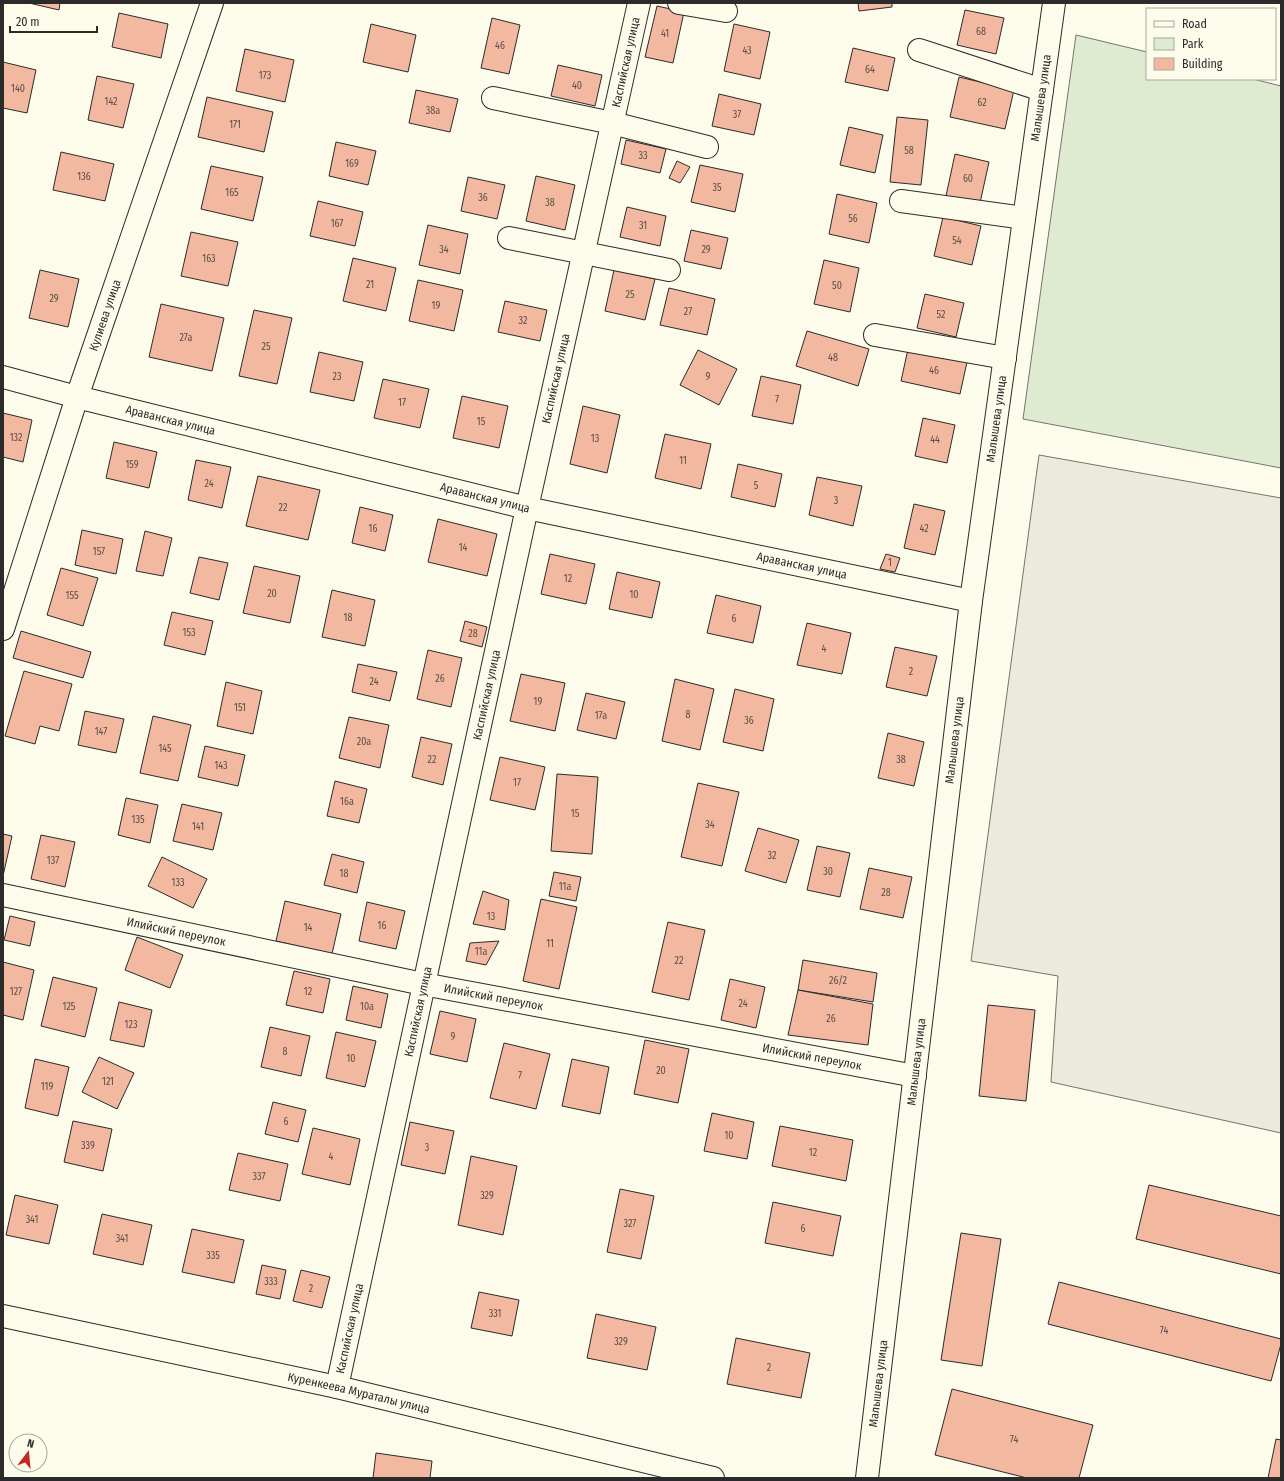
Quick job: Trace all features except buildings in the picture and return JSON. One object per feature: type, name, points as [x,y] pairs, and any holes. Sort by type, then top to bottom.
[{"type":"street","name":"Кулиева улица","points":[[3,629],[77,397],[212,3]]},
{"type":"street","name":"Каспийская улица","points":[[336,1387],[583,252],[639,3]]},
{"type":"street","points":[[679,3],[726,11]]},
{"type":"street","name":"Малышева улица","points":[[867,1478],[971,601],[1054,3]]},
{"type":"street","points":[[919,50],[1042,90]]},
{"type":"street","points":[[493,98],[612,122],[707,147]]},
{"type":"street","points":[[901,201],[1024,218]]},
{"type":"street","points":[[509,238],[669,270]]},
{"type":"street","points":[[875,335],[1005,358]]},
{"type":"street","name":"Араванская улица","points":[[3,376],[77,397],[527,508],[971,601]]},
{"type":"street","name":"Илийский переулок","points":[[3,895],[423,984],[915,1076]]},
{"type":"street","name":"Куренкеева Мураталы улица","points":[[3,1316],[336,1387],[713,1478]]},
{"type":"green space","points":[[1076,35],[1146,52],[1146,80],[1257,80],[1281,86],[1281,468],[1023,419]]},
{"type":"shaded area","points":[[1039,455],[1281,498],[1281,1133],[1051,1082],[1058,976],[971,961]]}]
